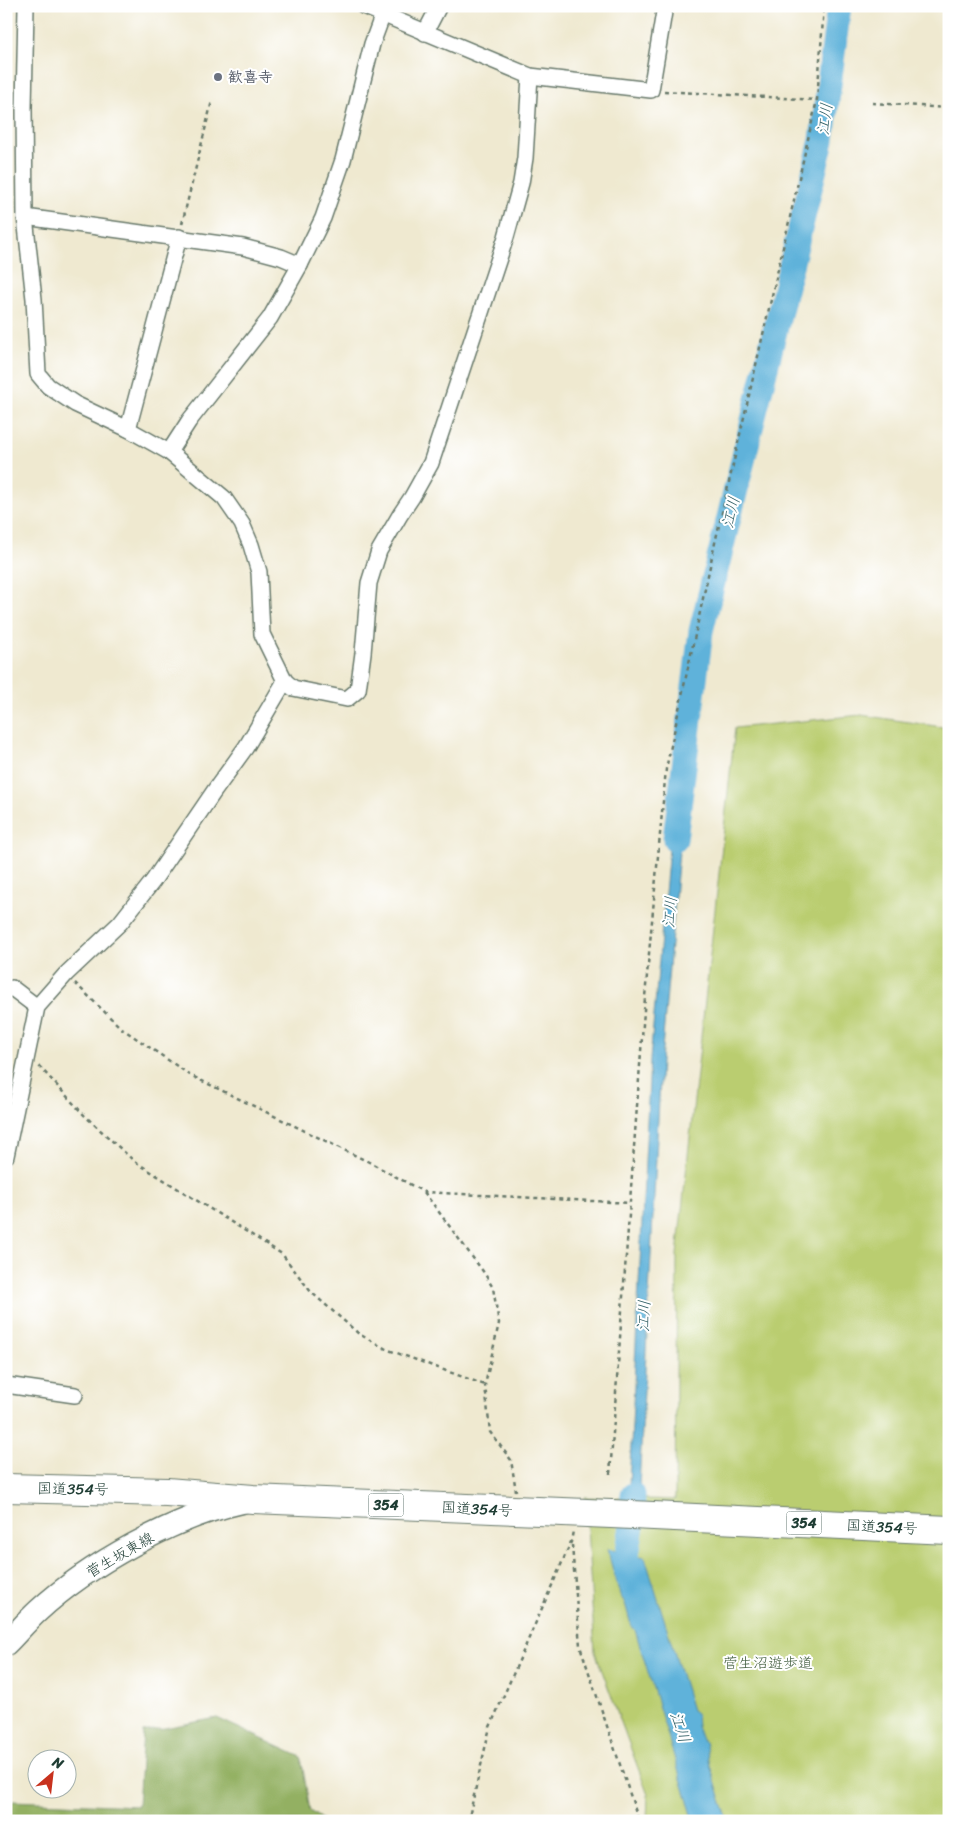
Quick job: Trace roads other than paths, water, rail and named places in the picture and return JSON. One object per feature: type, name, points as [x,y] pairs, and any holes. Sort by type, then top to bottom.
[{"type":"highway","name":"国道354号","points":[[6,1488],[167,1492],[253,1499],[949,1530]]},
{"type":"main road","name":"菅生坂東線","points":[[6,1644],[38,1611],[57,1595],[120,1553],[185,1519],[223,1506],[253,1499]]},
{"type":"street","points":[[26,6],[24,108],[25,217],[34,299],[38,374],[48,386],[75,404],[128,429],[170,452],[224,498],[242,524],[252,545],[259,572],[262,634],[285,681],[292,688],[347,700],[358,690],[364,653],[369,583],[379,551],[431,463],[506,237],[519,192],[525,158],[530,76]]},
{"type":"street","points":[[363,6],[425,34],[530,76],[650,90],[665,6]]},
{"type":"street","points":[[425,34],[439,6]]},
{"type":"street","points":[[170,452],[189,420],[270,318],[300,265],[323,218],[343,160],[372,44],[383,14]]},
{"type":"street","points":[[25,217],[243,247],[282,257],[300,265]]},
{"type":"street","points":[[128,429],[179,237]]},
{"type":"street","points":[[6,1156],[37,1007],[66,974],[120,923],[153,881],[246,747],[285,681]]},
{"type":"street","points":[[6,990],[12,988],[37,1007]]},
{"type":"street","points":[[6,1385],[74,1395]]},
{"type":"water","points":[[673,804],[683,805],[661,1061],[637,1527],[627,1526],[650,1060]]},
{"type":"water","points":[[607,1549],[645,1557],[692,1710],[696,1713],[697,1726],[702,1740],[705,1742],[710,1765],[728,1821],[694,1821],[635,1630],[631,1625],[625,1603],[620,1595]]},
{"type":"waterway","name":"江川","points":[[675,839],[701,631],[822,140],[839,6]]},
{"type":"waterway","name":"江川","points":[[633,1495],[632,1526],[627,1555],[635,1586]]},
{"type":"place","name":"歓喜寺","points":[[218,77]]},
{"type":"park label","name":"菅生沼遊歩道","points":[[768,1663]]}]
